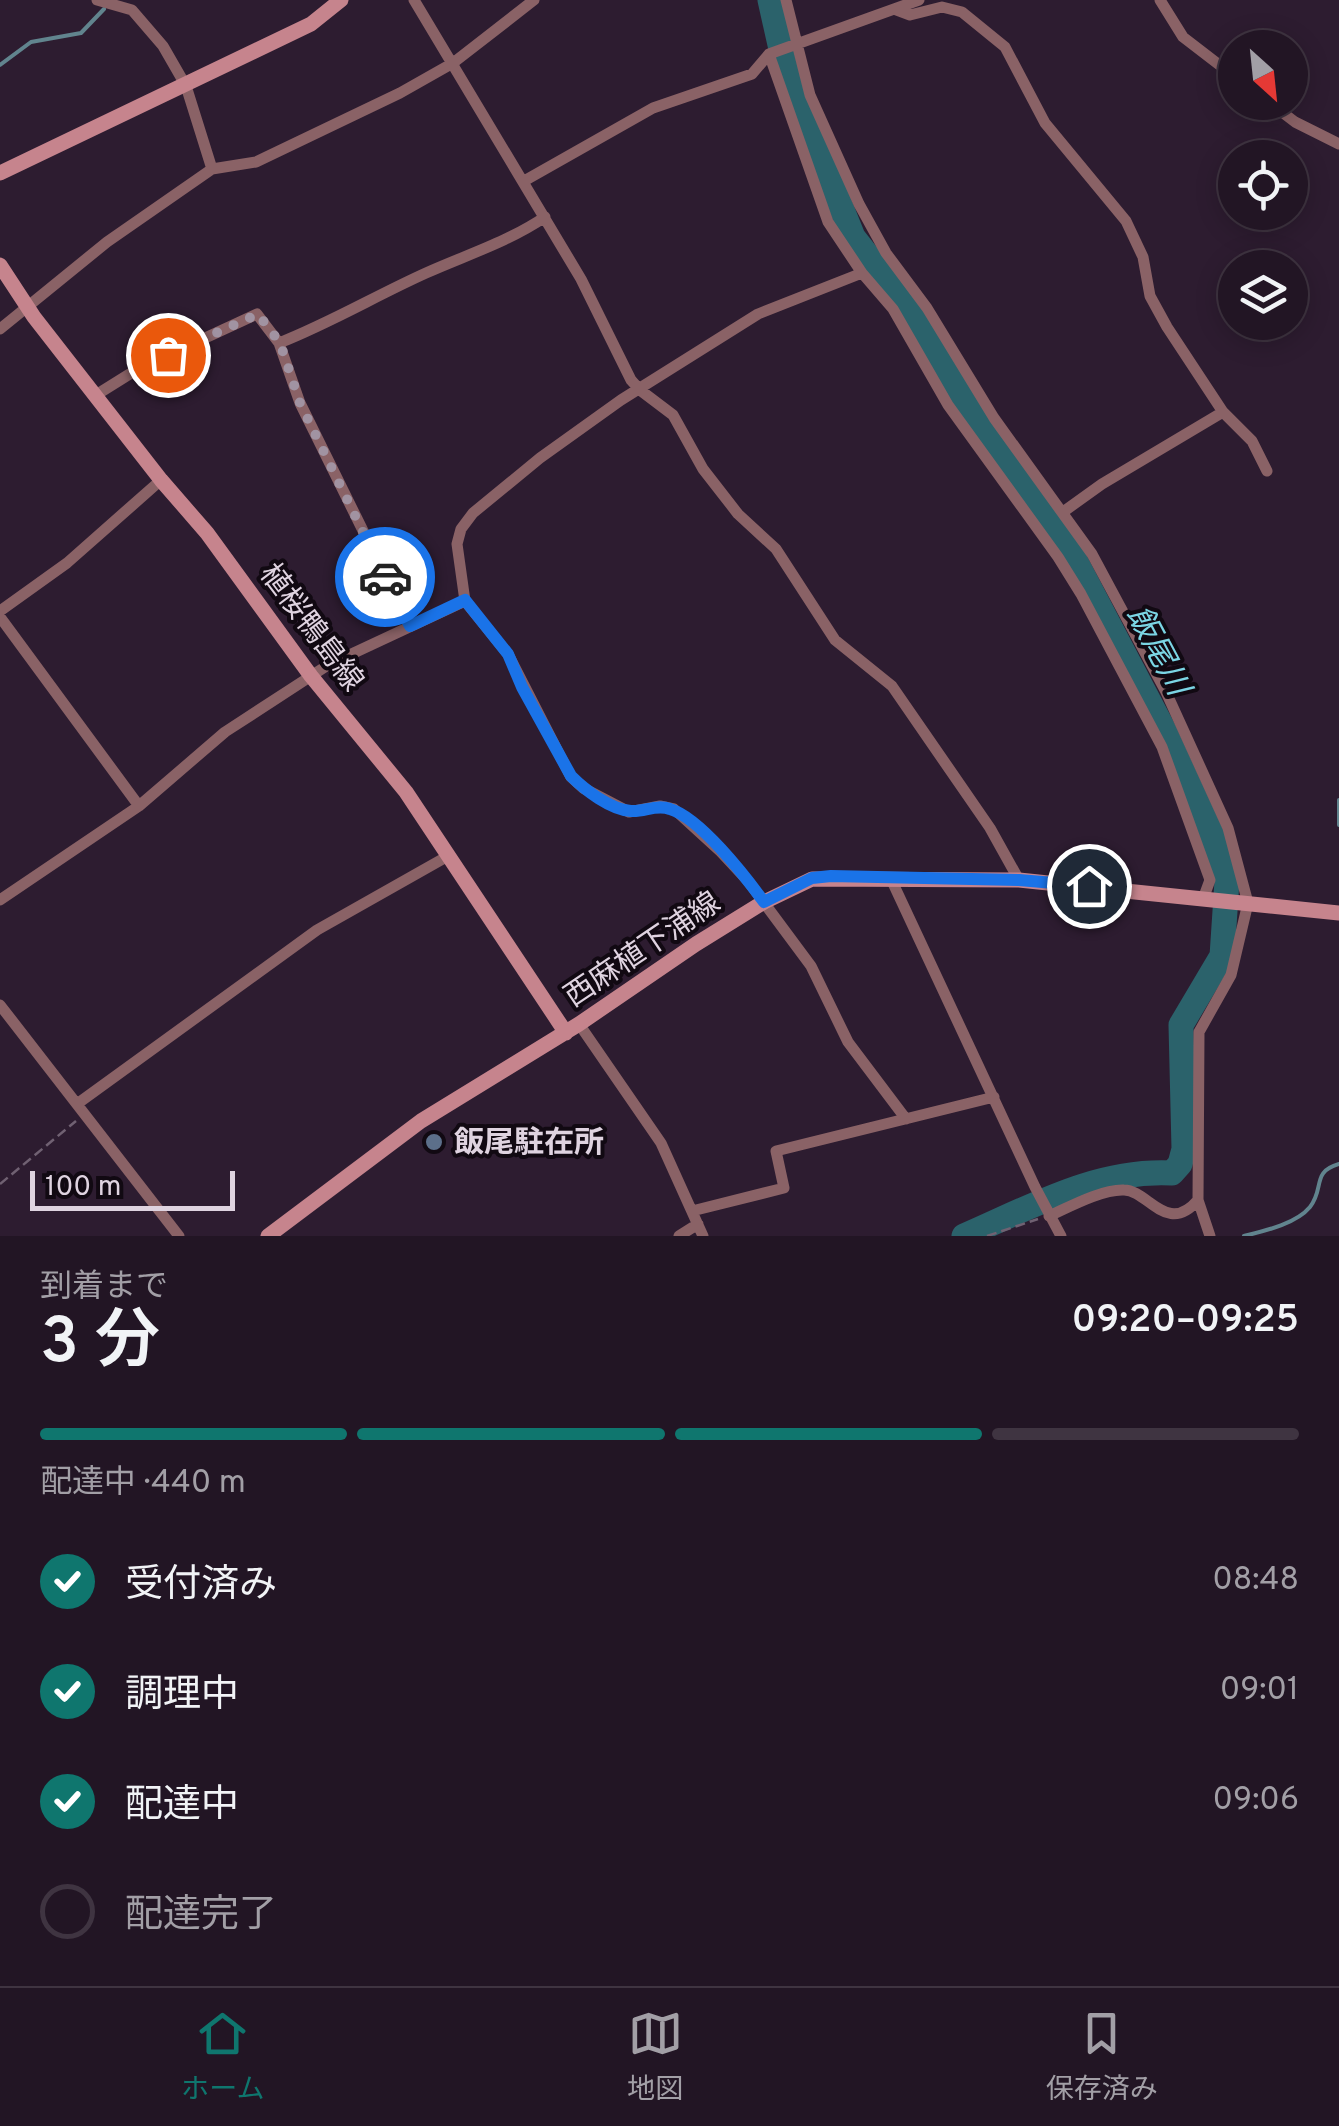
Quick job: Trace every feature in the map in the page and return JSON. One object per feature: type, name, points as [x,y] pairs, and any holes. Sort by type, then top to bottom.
[{"type":"main road","points":[[0,173],[311,24],[341,0]]},
{"type":"main road","name":"植桜鴨島線","points":[[0,266],[161,480],[208,533],[311,676],[406,792],[572,1029]]},
{"type":"main road","name":"西麻植下浦線","points":[[268,1236],[421,1120],[572,1029],[696,944],[812,878],[1019,880],[1339,913]]},
{"type":"street","points":[[97,0],[132,10],[164,46],[186,86],[212,169]]},
{"type":"street","points":[[414,0],[581,279],[631,380],[673,415],[703,469],[738,514],[776,549],[835,640],[892,686],[990,828],[1019,880]]},
{"type":"street","points":[[0,329],[121,232],[212,169],[256,162],[453,63],[534,0]]},
{"type":"street","points":[[786,0],[810,95],[859,204],[886,253],[927,308],[994,418],[1092,554],[1199,760],[1228,828],[1243,903],[1231,975],[1199,1032],[1198,1200],[1210,1236]]},
{"type":"street","points":[[524,181],[652,108],[752,74],[769,54],[919,0]]},
{"type":"street","points":[[1160,0],[1183,37],[1218,64]]},
{"type":"street","points":[[894,8],[910,15],[942,7],[962,12],[1005,46],[1045,123],[1126,220],[1143,256],[1150,296],[1222,412],[1252,441],[1267,471]]},
{"type":"street","points":[[769,54],[828,222],[862,273],[893,309],[948,405],[1058,557],[1162,747],[1210,880],[1207,899]]},
{"type":"street","points":[[1292,120],[1339,144]]},
{"type":"street","points":[[280,343],[424,273],[522,232],[545,217]]},
{"type":"street","points":[[862,273],[758,314],[640,390],[540,458],[473,513],[461,529],[457,544],[465,600],[508,654],[571,776],[582,788],[629,812],[660,806],[674,810],[721,852],[811,966],[848,1042],[906,1119]]},
{"type":"street","points":[[96,395],[136,370],[258,314],[280,343],[300,403],[410,626]]},
{"type":"street","points":[[1063,512],[1222,412]]},
{"type":"street","points":[[139,806],[0,614],[67,564],[161,480]]},
{"type":"street","points":[[0,900],[139,806],[225,732],[342,656],[465,600]]},
{"type":"street","points":[[81,1109],[317,930],[448,856]]},
{"type":"street","points":[[891,879],[1061,1236]]},
{"type":"street","points":[[0,1005],[179,1236]]},
{"type":"street","points":[[572,1029],[661,1143],[701,1230],[680,1236]]},
{"type":"street","points":[[692,1211],[784,1188],[776,1151],[994,1097]]},
{"type":"street","points":[[1049,1216],[1124,1189],[1140,1195],[1155,1211],[1180,1214],[1198,1200]]},
{"type":"path","points":[[0,1184],[81,1109]]},
{"type":"path","points":[[986,1236],[1049,1216]]},
{"type":"waterway","name":"飯尾川","points":[[770,0],[785,67],[853,237],[897,293],[1073,556],[1164,730],[1212,835],[1227,881],[1222,956],[1181,1025],[1184,1149],[1180,1164],[1172,1173],[1117,1177],[1065,1192],[964,1236]]},
{"type":"waterway","points":[[0,65],[31,42],[81,33],[104,9]]},
{"type":"waterway","points":[[1339,800],[1339,825]]},
{"type":"waterway","points":[[1244,1236],[1279,1226],[1304,1213],[1314,1200],[1321,1176],[1339,1164]]},
{"type":"way so far","points":[[168,355],[258,314],[280,343],[300,403],[385,577]]},
{"type":"place","name":"飯尾駐在所","points":[[434,1142]]},
{"type":"route","points":[[385,577],[410,626],[465,600],[508,654],[571,776],[582,788],[629,812],[660,806],[674,810],[698,828],[764,902],[812,878],[831,876],[1019,880],[1089,886]]}]
